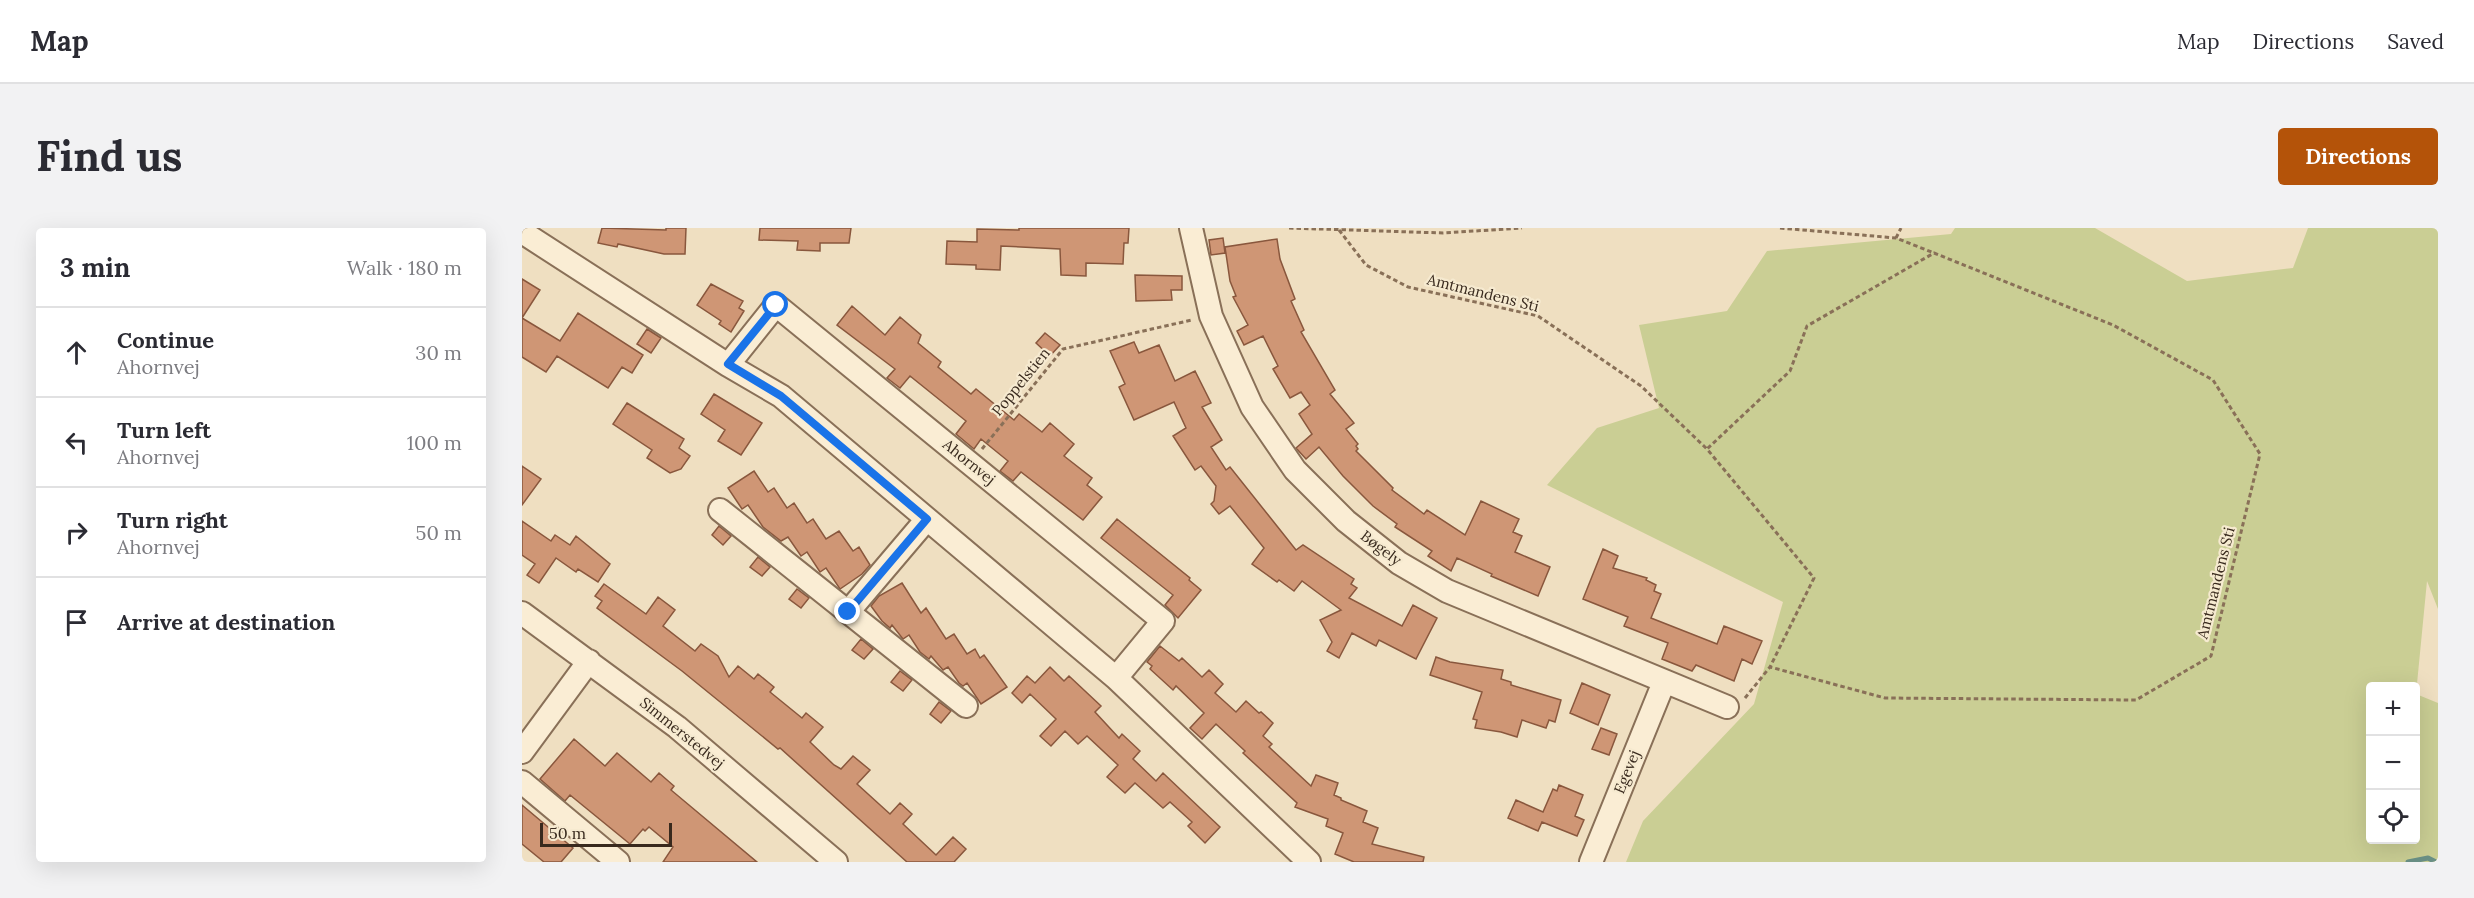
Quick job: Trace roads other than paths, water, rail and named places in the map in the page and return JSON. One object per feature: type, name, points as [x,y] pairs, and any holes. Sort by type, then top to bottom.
[{"type":"street","name":"Bøgely","points":[[1191,228],[1211,316],[1252,407],[1295,470],[1346,521],[1399,563],[1447,591],[1727,706]]},
{"type":"street","points":[[522,232],[781,396],[1116,678],[1306,861]]},
{"type":"street","name":"Ahornvej","points":[[728,364],[776,305],[1163,621],[1116,678]]},
{"type":"street","points":[[720,510],[966,706]]},
{"type":"street","points":[[848,612],[927,519]]},
{"type":"street","name":"Simmerstedvej","points":[[524,619],[590,661],[677,727],[836,862]]},
{"type":"street","points":[[522,752],[590,661]]},
{"type":"street","name":"Egevej","points":[[1591,862],[1664,682]]},
{"type":"street","points":[[522,782],[618,862]]},
{"type":"waterway","points":[[2408,862],[2428,858],[2436,862]]}]
